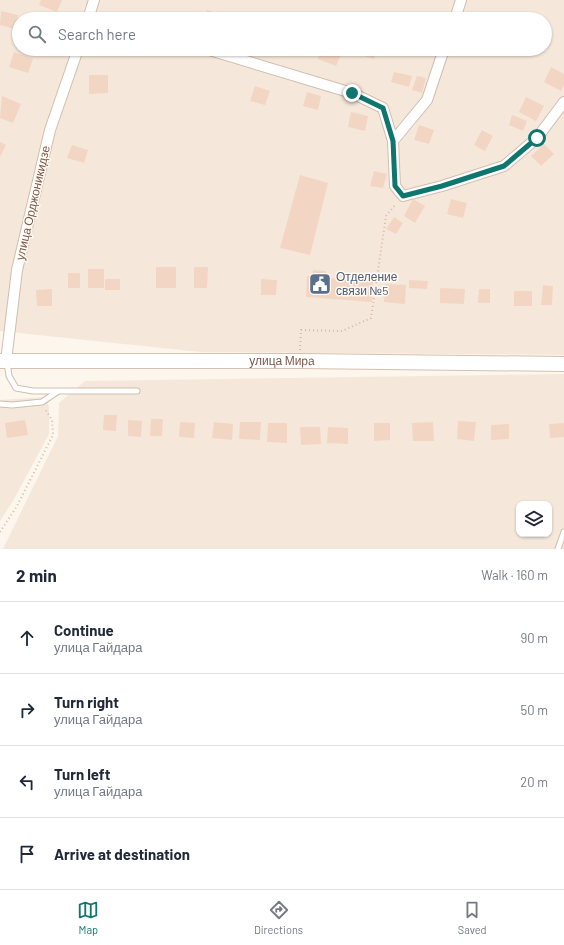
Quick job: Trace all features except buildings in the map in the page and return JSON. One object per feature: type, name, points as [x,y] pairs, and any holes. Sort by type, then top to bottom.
[{"type":"main road","name":"улица Мира","points":[[3,361],[300,361],[564,364]]},
{"type":"street","points":[[90,12],[94,0]]},
{"type":"street","points":[[457,12],[461,0]]},
{"type":"street","name":"улица Орджоникидзе","points":[[3,361],[17,270],[50,130],[76,56]]},
{"type":"street","points":[[229,56],[352,93],[383,108],[393,141],[395,186],[403,196],[442,186],[504,166],[537,138],[564,102]]},
{"type":"street","points":[[393,141],[427,100],[442,56]]},
{"type":"lane","points":[[3,361],[16,388],[33,391],[137,391]]},
{"type":"lane","points":[[0,404],[12,405],[42,402],[58,391]]},
{"type":"lane","points":[[558,549],[564,532]]},
{"type":"path","points":[[300,361],[301,330],[342,331],[371,318],[386,216],[403,196]]},
{"type":"path","points":[[0,532],[17,506],[53,435],[52,420],[42,402]]},
{"type":"shaded area","points":[[0,0],[564,0],[564,355],[200,352],[0,331]]},
{"type":"shaded area","points":[[564,374],[564,549],[3,549],[58,436],[59,403],[85,381]]},
{"type":"shaded area","points":[[46,397],[49,407],[49,434],[13,501],[0,521],[0,400]]},
{"type":"place","name":"Отделение связи №5","points":[[320,284]]},
{"type":"route","points":[[352,93],[383,108],[393,141],[395,186],[403,196],[442,186],[504,166],[537,138]]}]
